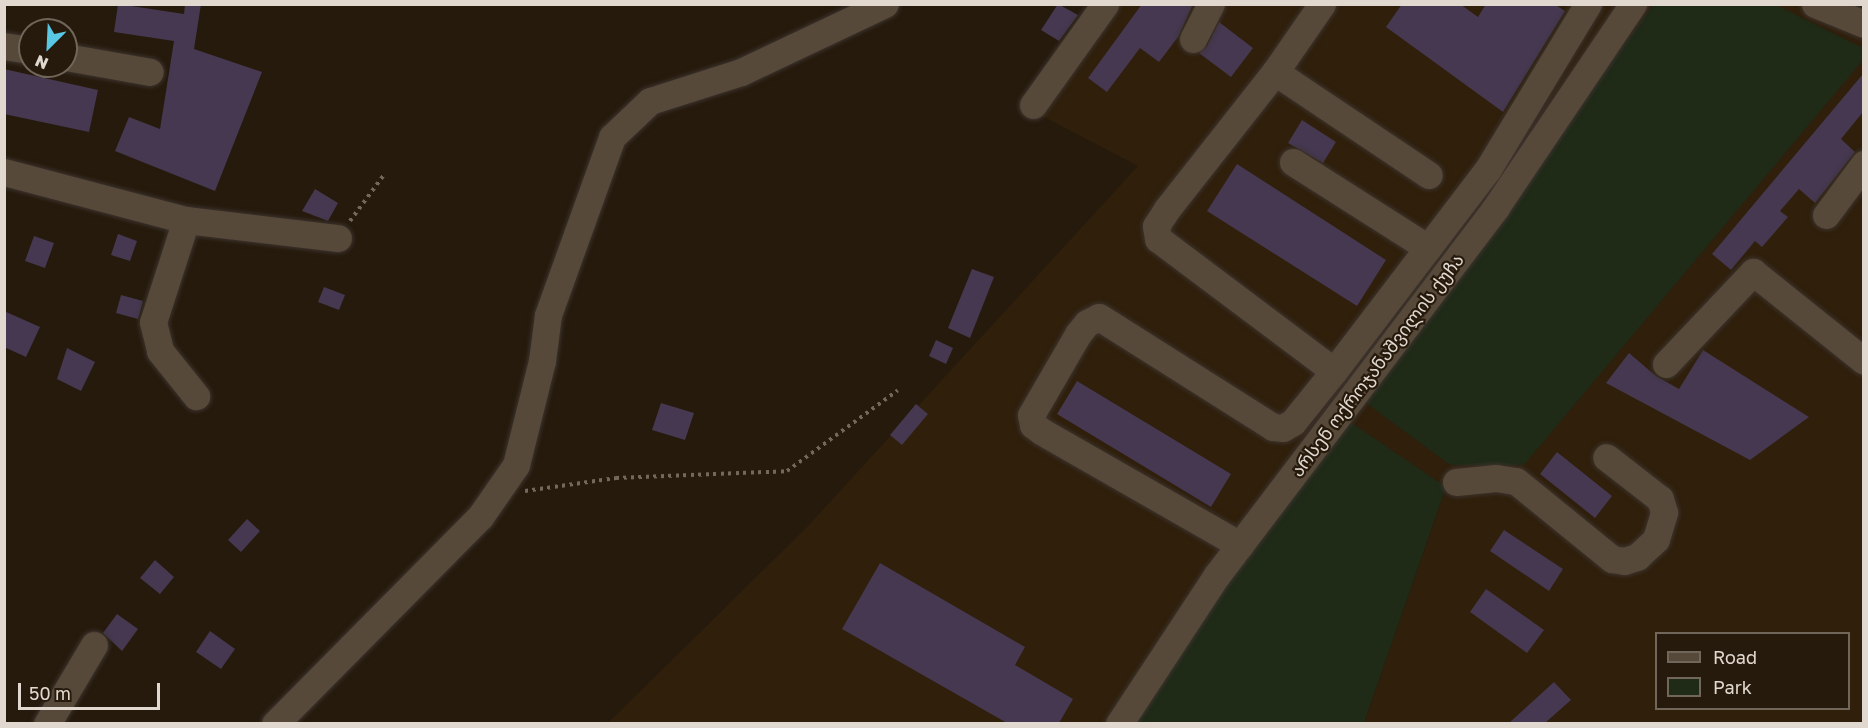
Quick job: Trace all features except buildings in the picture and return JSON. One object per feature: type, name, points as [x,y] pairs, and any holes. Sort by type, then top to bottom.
[{"type":"street","points":[[275,723],[480,517],[516,465],[542,361],[548,315],[612,137],[650,101],[741,72],[885,4]]},
{"type":"street","points":[[1033,105],[1105,4]]},
{"type":"street","points":[[1193,39],[1211,4]]},
{"type":"street","points":[[1322,4],[1275,72],[1156,226],[1158,239],[1334,371]]},
{"type":"street","points":[[1239,545],[1033,425],[1031,415],[1078,334],[1087,323],[1099,317],[1273,427],[1283,428],[1293,422],[1488,169],[1588,4]]},
{"type":"street","name":"არსენ ოქროჯანაშვილის ქუჩა","points":[[1119,723],[1239,545],[1496,207],[1634,4]]},
{"type":"street","points":[[1818,5],[1862,25]]},
{"type":"street","points":[[78,59],[150,72]]},
{"type":"street","points":[[1275,72],[1429,175]]},
{"type":"street","points":[[1293,162],[1428,248]]},
{"type":"street","points":[[1826,215],[1863,164]]},
{"type":"street","points":[[4,172],[186,220],[338,238]]},
{"type":"street","points":[[186,220],[153,322],[160,351],[196,396]]},
{"type":"street","points":[[1666,364],[1753,272],[1863,361]]},
{"type":"street","points":[[1456,482],[1496,478],[1516,481],[1612,559],[1624,561],[1637,557],[1656,539],[1664,512],[1660,499],[1606,457]]},
{"type":"street","points":[[47,723],[94,645]]},
{"type":"path","points":[[338,238],[383,176]]},
{"type":"path","points":[[495,495],[616,478],[787,471],[898,390]]},
{"type":"shaded area","points":[[1100,5],[1863,5],[1863,723],[1364,723],[1446,487],[1131,723],[607,724],[807,527],[1138,166],[1023,106]]},
{"type":"green space","points":[[1653,5],[1776,5],[1863,48],[1863,60],[1524,465],[1450,465],[1362,400]]},
{"type":"green space","points":[[1340,415],[1446,487],[1364,723],[1131,724]]}]
